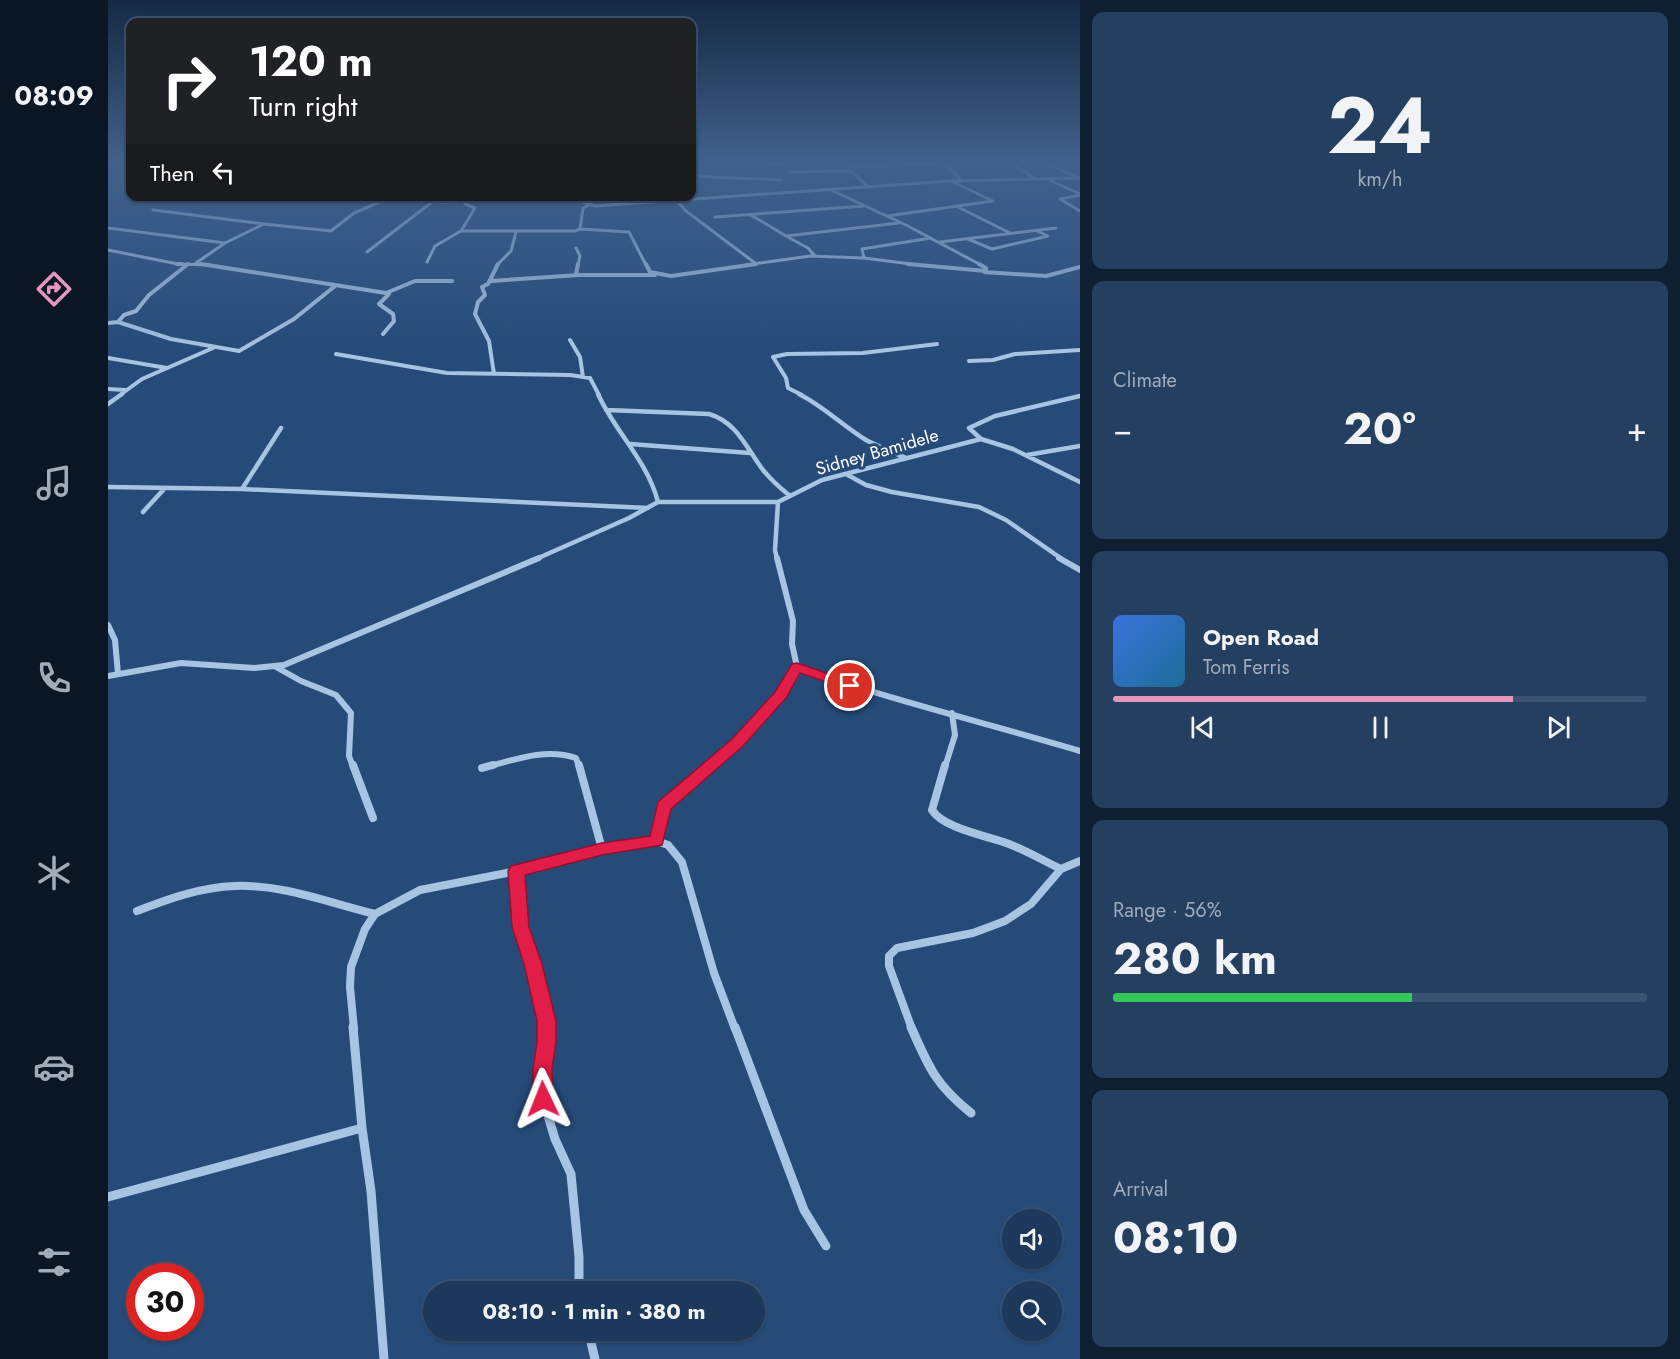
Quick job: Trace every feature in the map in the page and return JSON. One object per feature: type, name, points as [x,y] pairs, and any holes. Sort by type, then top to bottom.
[{"type":"street","points":[[196,263],[225,243],[261,225]]},
{"type":"street","points":[[274,225],[322,232],[331,231],[338,225]]},
{"type":"street","points":[[367,252],[401,225]]},
{"type":"street","points":[[427,262],[435,246],[461,231],[464,225]]},
{"type":"street","points":[[706,225],[755,262]]},
{"type":"street","points":[[769,225],[808,249],[815,256]]},
{"type":"street","points":[[786,236],[880,225]]},
{"type":"street","points":[[906,225],[939,242],[985,271]]},
{"type":"street","points":[[995,225],[1010,233]]},
{"type":"street","points":[[108,228],[225,243]]},
{"type":"street","points":[[939,242],[1056,228]]},
{"type":"street","points":[[461,231],[516,232],[580,229],[630,232],[650,272],[658,275]]},
{"type":"street","points":[[967,239],[992,249],[1048,236],[1034,230]]},
{"type":"street","points":[[491,281],[499,262],[511,251],[516,232]]},
{"type":"street","points":[[864,258],[862,249],[932,238]]},
{"type":"street","points":[[576,248],[580,256],[576,274],[579,275]]},
{"type":"street","points":[[108,250],[178,264],[196,263],[389,293]]},
{"type":"street","points":[[494,374],[489,339],[475,316],[477,303],[485,295],[482,287],[491,281],[579,275],[671,276],[755,262],[815,256],[864,258],[992,273],[1046,276],[1080,267]]},
{"type":"street","points":[[118,322],[124,315],[136,311],[149,295],[189,264]]},
{"type":"street","points":[[383,334],[394,321],[393,314],[379,304],[389,293],[415,280],[452,281]]},
{"type":"street","points":[[108,323],[118,322],[171,339],[239,351],[248,348],[294,319],[335,286]]},
{"type":"street","points":[[570,340],[578,349],[583,377]]},
{"type":"street","points":[[906,458],[868,441],[834,418],[819,404],[788,388],[786,378],[773,357],[787,354],[863,352],[937,344]]},
{"type":"street","points":[[108,404],[142,379],[214,348]]},
{"type":"street","points":[[969,361],[993,360],[1015,354],[1080,350]]},
{"type":"street","points":[[336,354],[440,372],[583,377],[592,381],[596,393],[647,474],[658,502]]},
{"type":"street","points":[[108,358],[169,368]]},
{"type":"street","points":[[108,389],[125,390]]},
{"type":"street","points":[[1080,396],[985,419],[969,428],[981,439],[1027,455],[1080,482]]},
{"type":"street","points":[[608,413],[713,414],[725,421],[764,472],[790,496]]},
{"type":"street","points":[[242,489],[281,428]]},
{"type":"street","name":"Sidney Bamidele","points":[[778,502],[822,480],[981,439]]},
{"type":"street","points":[[630,444],[750,453]]},
{"type":"street","points":[[1027,455],[1080,446]]},
{"type":"street","points":[[846,474],[867,484],[922,499],[981,507],[1014,525],[1061,561],[1080,570]]},
{"type":"street","points":[[108,487],[242,489],[648,508]]},
{"type":"street","points":[[143,512],[165,488]]},
{"type":"street","points":[[108,676],[181,663],[206,663],[247,669],[276,667],[456,593],[658,502],[778,502],[775,550],[793,621],[792,644],[797,667],[781,695],[738,742],[664,806],[657,841]]},
{"type":"street","points":[[108,625],[117,649],[118,674]]},
{"type":"street","points":[[276,667],[300,681],[336,695],[351,713],[349,756],[373,818]]},
{"type":"street","points":[[797,667],[868,692],[952,713],[1080,751]]},
{"type":"street","points":[[952,713],[955,735],[935,796],[932,810],[934,814],[947,823],[1008,844],[1061,869]]},
{"type":"street","points":[[482,768],[551,754],[564,754],[576,758],[584,779],[602,849]]},
{"type":"street","points":[[384,1359],[371,1191],[362,1128],[350,987],[351,967],[365,929],[375,914],[420,890],[517,871],[602,849],[657,841],[668,845],[682,862],[714,973],[793,1183],[808,1220],[826,1246]]},
{"type":"street","points":[[971,1113],[938,1083],[893,980],[888,965],[889,956],[897,948],[974,933],[1005,921],[1031,904],[1061,869],[1080,861]]},
{"type":"street","points":[[517,871],[521,927],[533,964],[546,1021],[542,1069],[543,1099],[555,1139],[571,1174],[579,1281]]},
{"type":"street","points":[[137,911],[188,894],[236,886],[275,890],[375,914]]},
{"type":"street","points":[[108,1197],[362,1128]]},
{"type":"street","points":[[591,1341],[595,1359]]},
{"type":"route","points":[[543,1099],[542,1069],[546,1021],[533,964],[521,927],[517,871],[544,862],[602,849],[657,841],[664,806],[738,742],[781,695],[797,667],[850,686]]}]
